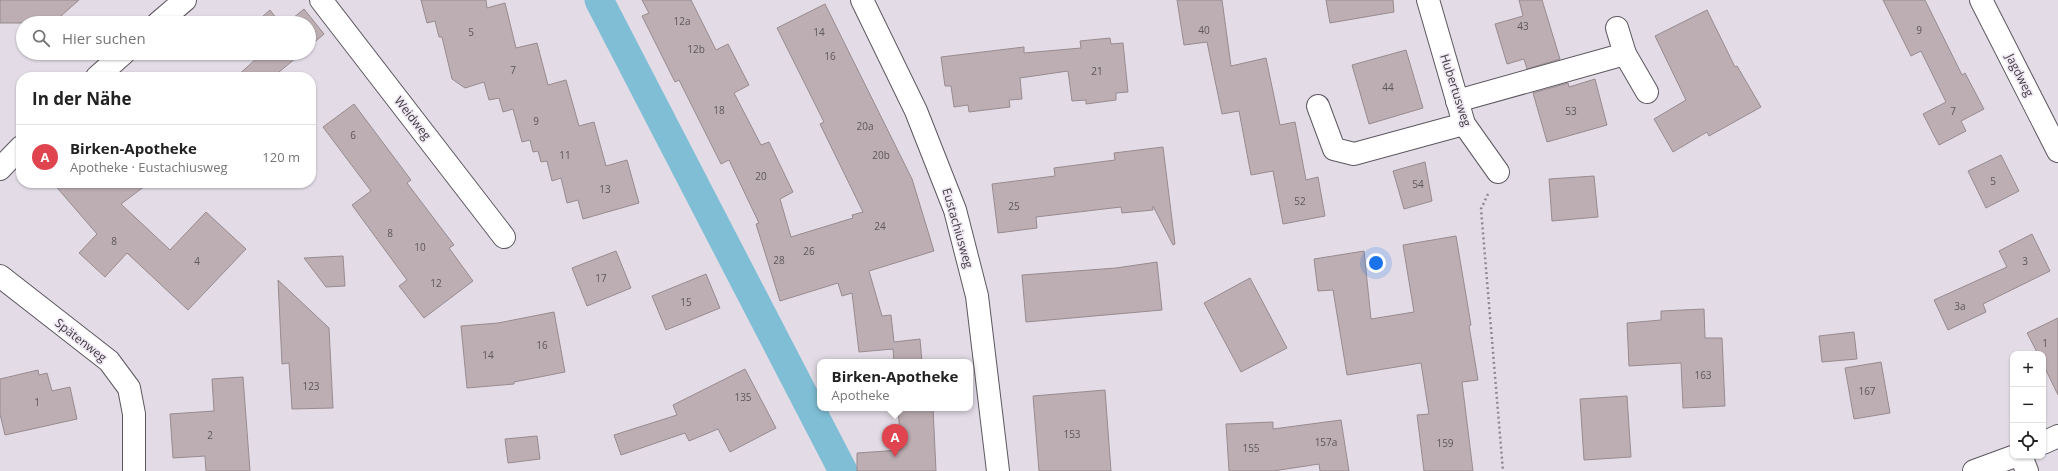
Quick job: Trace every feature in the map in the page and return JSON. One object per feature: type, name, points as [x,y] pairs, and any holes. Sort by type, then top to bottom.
[{"type":"street","points":[[166,16],[185,0]]},
{"type":"street","name":"Weidweg","points":[[322,0],[504,237]]},
{"type":"street","name":"Eustachiusweg","points":[[862,0],[916,111],[955,210],[977,296],[998,471]]},
{"type":"street","name":"Hubertusweg","points":[[1428,0],[1464,124],[1498,172]]},
{"type":"street","name":"Jagdweg","points":[[1981,0],[2058,151]]},
{"type":"street","points":[[1617,28],[1625,54],[1647,92]]},
{"type":"street","points":[[1458,101],[1625,54]]},
{"type":"street","points":[[103,72],[116,60]]},
{"type":"street","points":[[1318,106],[1334,149],[1354,154],[1464,124]]},
{"type":"street","points":[[0,169],[16,152]]},
{"type":"street","name":"Spätenweg","points":[[0,276],[109,361],[128,388],[134,414],[134,471]]},
{"type":"street","points":[[2046,442],[2058,436]]},
{"type":"street","points":[[1974,471],[2010,458]]},
{"type":"street","points":[[2022,459],[2027,471]]},
{"type":"path","points":[[1498,172],[1480,209],[1503,471]]},
{"type":"building","points":[[0,0],[79,0],[61,16],[16,16],[16,23],[0,23]]},
{"type":"building","points":[[421,0],[486,0],[487,8],[505,3],[516,48],[537,43],[548,85],[566,80],[579,126],[594,122],[606,166],[627,160],[639,203],[583,219],[578,200],[567,203],[561,178],[552,181],[547,161],[541,162],[538,151],[533,152],[530,140],[522,142],[513,109],[503,112],[499,98],[489,100],[484,82],[465,88],[452,79],[442,37],[439,37],[435,21],[427,23]]},
{"type":"building","points":[[642,0],[691,0],[716,50],[728,44],[749,85],[734,93],[761,145],[769,142],[793,192],[780,199],[791,237],[853,218],[852,215],[863,212],[820,124],[824,122],[777,28],[825,4],[912,179],[934,251],[869,271],[882,316],[891,315],[894,342],[920,339],[922,359],[894,359],[893,349],[859,352],[852,293],[842,296],[838,283],[780,301],[756,224],[759,223],[729,160],[721,164],[679,80],[675,82],[642,16],[649,13]]},
{"type":"building","points":[[1177,0],[1222,0],[1231,66],[1266,58],[1280,125],[1295,122],[1306,180],[1318,177],[1325,216],[1283,224],[1273,171],[1251,175],[1239,111],[1222,114],[1207,42],[1184,45]]},
{"type":"building","points":[[1326,0],[1393,0],[1394,12],[1330,23]]},
{"type":"building","points":[[1519,0],[1542,0],[1560,59],[1527,69],[1524,59],[1507,64],[1495,24],[1523,16]]},
{"type":"building","points":[[1883,0],[1925,0],[1962,75],[1965,73],[1984,109],[1961,121],[1966,131],[1939,145],[1923,114],[1946,102],[1921,51],[1911,56]]},
{"type":"building","points":[[304,9],[310,16],[296,16]]},
{"type":"building","points":[[270,10],[275,16],[263,16]]},
{"type":"building","points":[[1707,10],[1735,67],[1737,66],[1761,107],[1709,136],[1707,132],[1673,152],[1654,119],[1686,100],[1655,36]]},
{"type":"building","points":[[316,24],[324,34],[316,41]]},
{"type":"building","points":[[1110,38],[1111,44],[1123,43],[1128,92],[1116,93],[1116,100],[1086,104],[1086,100],[1072,101],[1068,71],[1020,78],[1022,99],[1009,100],[1010,107],[969,112],[968,105],[954,107],[951,86],[945,86],[941,57],[1024,47],[1024,53],[1081,48],[1080,41]]},
{"type":"building","points":[[1406,50],[1423,108],[1369,124],[1352,65]]},
{"type":"building","points":[[255,60],[294,60],[279,72],[242,72]]},
{"type":"building","points":[[1595,79],[1607,125],[1547,142],[1533,93],[1568,83],[1569,87]]},
{"type":"building","points":[[354,104],[411,180],[407,183],[454,245],[449,248],[473,281],[424,318],[399,286],[407,280],[352,205],[371,191],[323,127]]},
{"type":"building","points":[[1163,147],[1175,244],[1173,245],[1153,206],[1153,210],[1122,213],[1121,207],[1036,217],[1037,228],[998,233],[992,184],[1055,176],[1054,168],[1115,160],[1114,153]]},
{"type":"building","points":[[2001,155],[2019,191],[1986,208],[1968,171]]},
{"type":"building","points":[[1425,162],[1432,201],[1404,209],[1393,171]]},
{"type":"building","points":[[1594,176],[1598,217],[1552,221],[1549,179]]},
{"type":"building","points":[[57,188],[142,188],[121,204],[170,250],[206,212],[246,249],[188,310],[127,253],[105,277],[79,253],[97,234]]},
{"type":"building","points":[[2032,234],[2050,271],[1983,304],[1986,312],[1948,330],[1934,300],[2007,267],[1999,251]]},
{"type":"building","points":[[1456,236],[1471,325],[1469,326],[1478,380],[1462,382],[1473,471],[1424,471],[1417,415],[1429,414],[1421,363],[1347,375],[1333,290],[1318,291],[1314,259],[1364,251],[1371,319],[1414,312],[1403,245]]},
{"type":"building","points":[[616,251],[631,288],[587,306],[572,268]]},
{"type":"building","points":[[343,256],[345,286],[326,287],[304,258]]},
{"type":"building","points":[[1157,262],[1162,310],[1026,322],[1022,275],[1116,268]]},
{"type":"building","points":[[706,274],[720,308],[666,330],[652,296]]},
{"type":"building","points":[[1250,278],[1287,348],[1241,372],[1204,303]]},
{"type":"building","points":[[278,280],[329,328],[333,408],[292,409],[289,363],[282,364]]},
{"type":"building","points":[[1704,309],[1705,338],[1722,338],[1725,406],[1683,408],[1681,363],[1629,366],[1627,323],[1661,320],[1661,311]]},
{"type":"building","points":[[554,312],[565,372],[514,382],[514,384],[467,388],[461,326],[498,323]]},
{"type":"building","points":[[2058,318],[2058,395],[2046,370],[2046,351],[2036,351],[2027,333]]},
{"type":"building","points":[[1854,332],[1857,359],[1822,362],[1819,336]]},
{"type":"building","points":[[1881,362],[1890,413],[1854,419],[1845,368]]},
{"type":"building","points":[[745,369],[776,428],[730,452],[718,429],[689,441],[685,433],[621,455],[614,435],[677,415],[673,405]]},
{"type":"building","points":[[38,370],[39,375],[47,373],[52,391],[70,387],[77,419],[5,435],[0,414],[0,379]]},
{"type":"building","points":[[243,377],[250,471],[206,471],[205,456],[173,458],[170,414],[214,411],[212,379]]},
{"type":"building","points":[[1105,390],[1111,471],[1039,471],[1033,396]]},
{"type":"building","points":[[1627,396],[1631,457],[1584,460],[1580,399]]},
{"type":"building","points":[[898,411],[933,411],[936,471],[857,471],[857,453],[901,450]]},
{"type":"building","points":[[1341,420],[1349,471],[1320,471],[1319,464],[1273,471],[1229,471],[1226,424],[1273,422],[1273,429]]},
{"type":"building","points":[[537,436],[540,459],[508,463],[505,439]]},
{"type":"waterway","points":[[599,0],[843,471]]},
{"type":"place","name":"Birken-Apotheke","points":[[895,457]]}]
